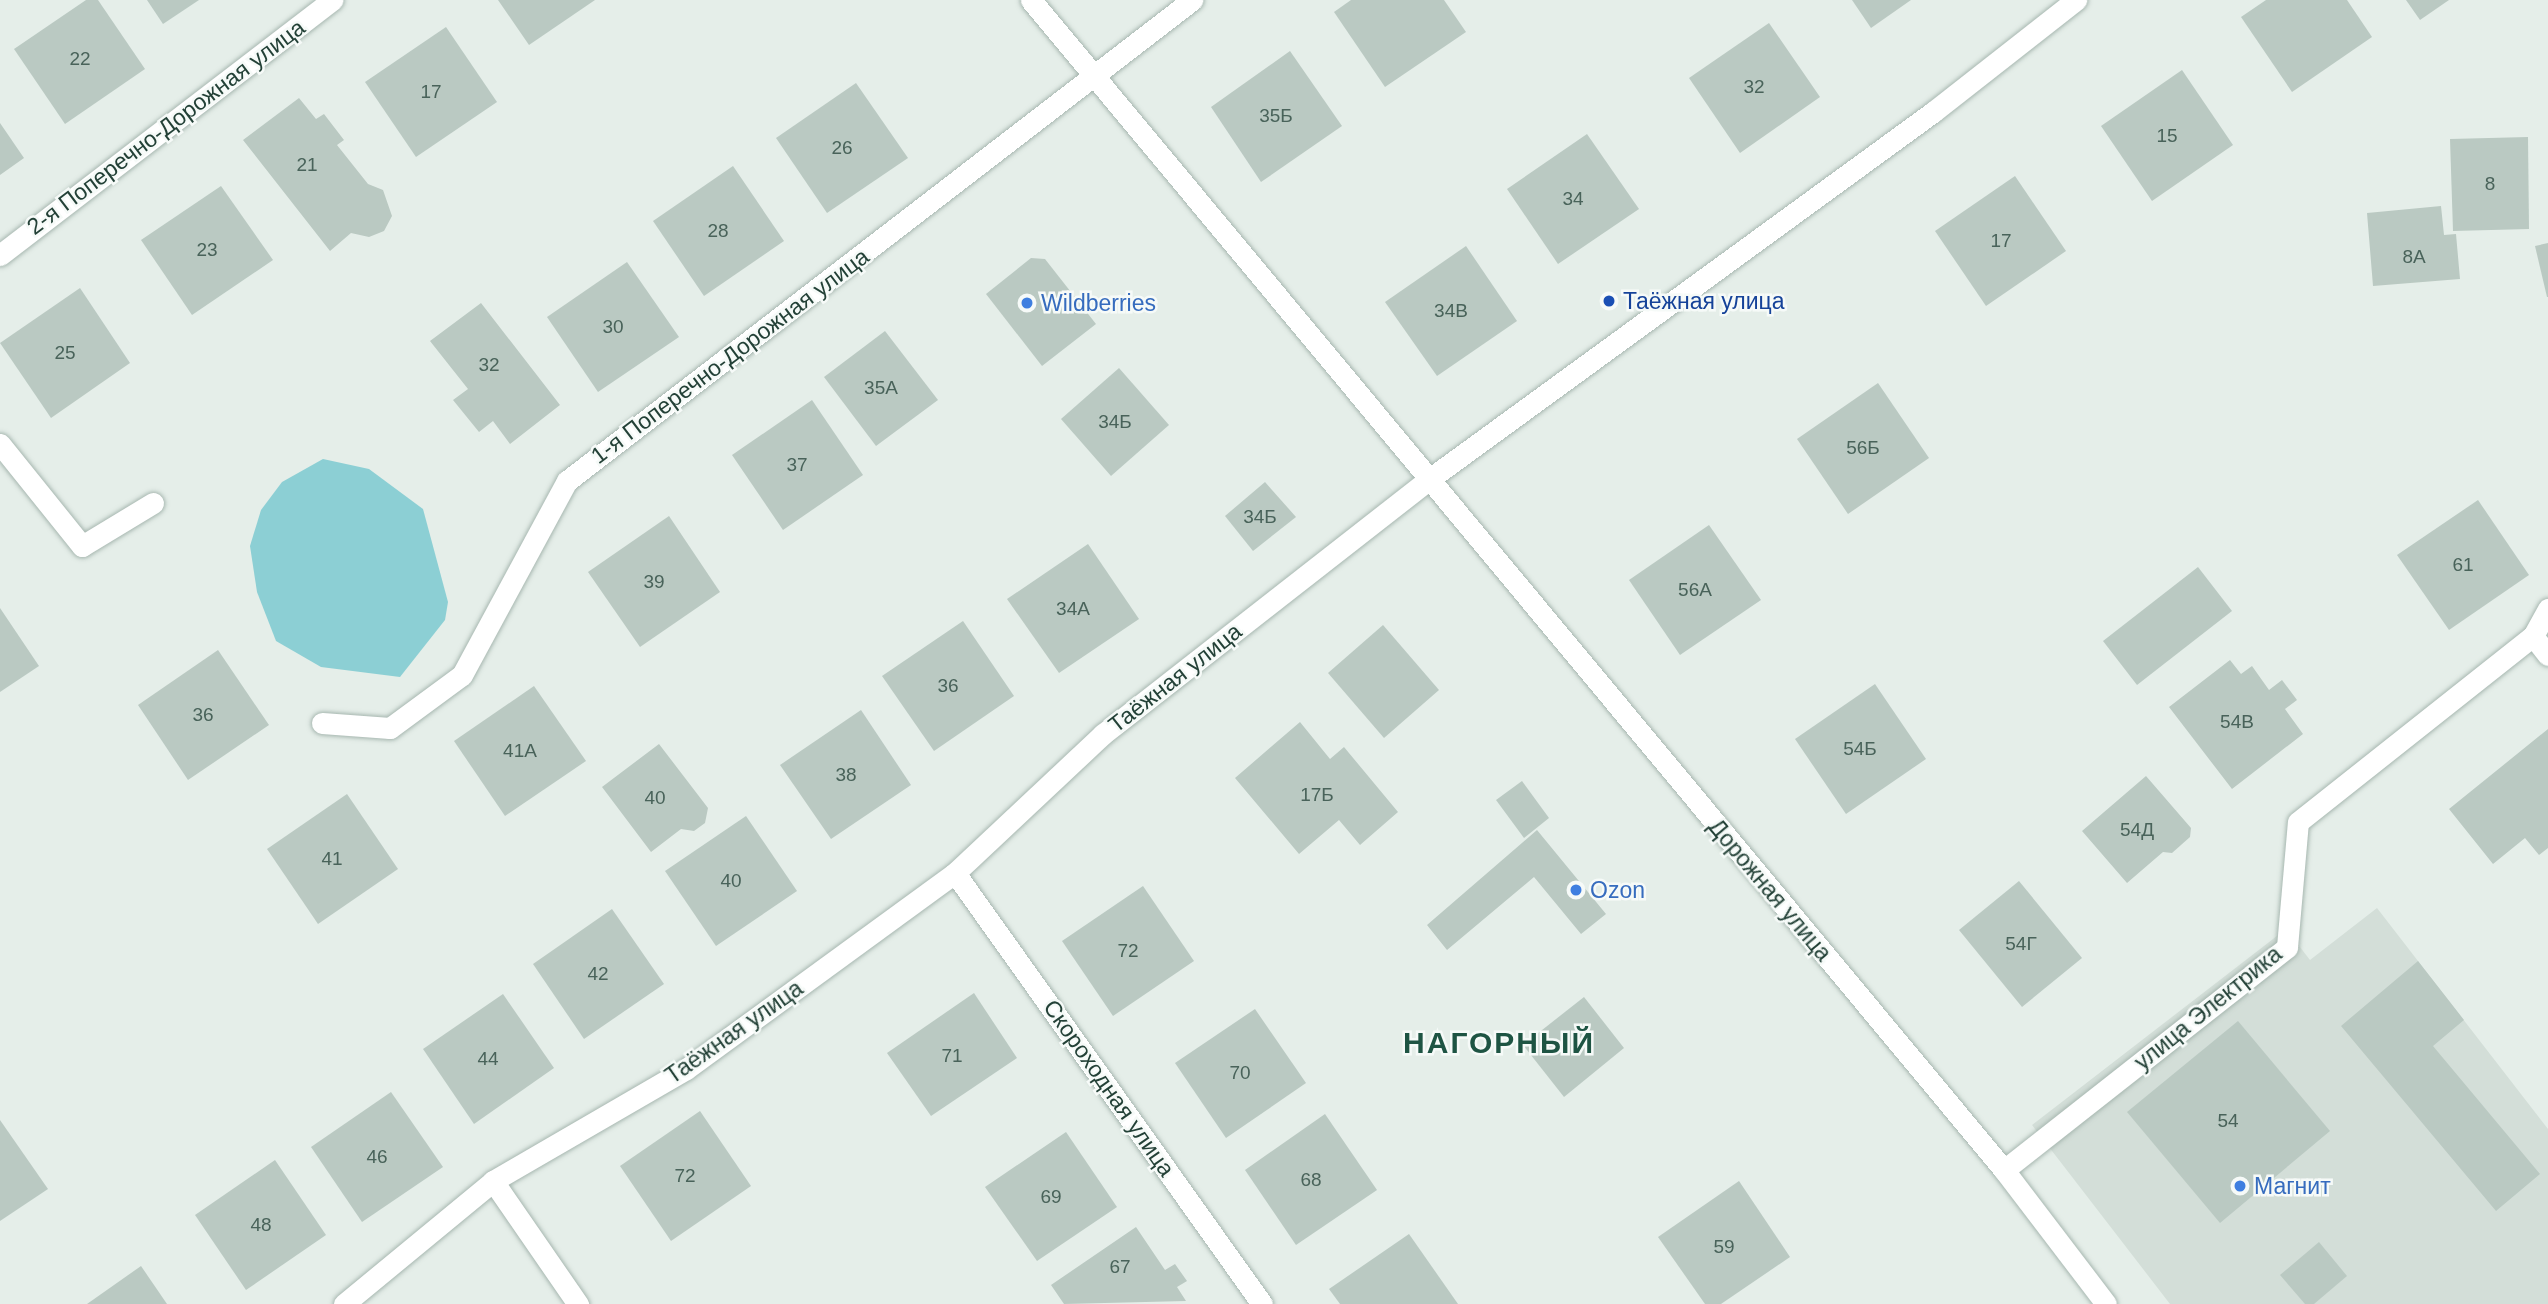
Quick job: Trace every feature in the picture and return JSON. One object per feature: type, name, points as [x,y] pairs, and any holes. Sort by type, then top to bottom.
[{"type":"street","name":"2-я Поперечно-Дорожная улица","points":[[0,255],[332,0]]},
{"type":"street","name":"Дорожная улица","points":[[1031,0],[1428,481],[2004,1170],[2106,1304]]},
{"type":"street","name":"1-я Поперечно-Дорожная улица","points":[[321,723],[390,728],[462,675],[567,481],[1192,0]]},
{"type":"street","name":"Таёжная улица","points":[[344,1304],[493,1181],[686,1069],[956,873],[1103,734],[1428,481],[1933,112],[2076,0]]},
{"type":"street","points":[[0,444],[82,546],[153,503]]},
{"type":"street","name":"улица Электрика","points":[[2004,1170],[2287,947],[2298,822],[2533,636],[2548,609]]},
{"type":"street","points":[[2533,636],[2548,654]]},
{"type":"street","name":"Скороходная улица","points":[[956,873],[1262,1304]]},
{"type":"street","points":[[493,1181],[578,1304]]},
{"type":"shaded area","points":[[2377,908],[2548,1129],[2548,1304],[2170,1304],[2032,1125],[2286,929],[2310,960]]},
{"type":"water","points":[[323,459],[369,469],[423,509],[448,602],[445,620],[400,677],[321,667],[276,641],[257,592],[250,546],[261,510],[282,482]]},
{"type":"building","points":[[86,0],[98,0],[145,69],[65,124],[14,49]]},
{"type":"building","points":[[147,0],[199,0],[163,24]]},
{"type":"building","points":[[498,0],[595,0],[529,45]]},
{"type":"building","points":[[1351,0],[1444,0],[1466,32],[1385,87],[1334,12]]},
{"type":"building","points":[[1852,0],[1911,0],[1871,28]]},
{"type":"building","points":[[2266,0],[2347,0],[2372,37],[2292,92],[2241,17]]},
{"type":"building","points":[[2406,0],[2449,0],[2420,20]]},
{"type":"building","points":[[1769,23],[1820,97],[1740,153],[1689,78]]},
{"type":"building","points":[[446,27],[497,102],[416,157],[365,82]]},
{"type":"building","points":[[1290,51],[1342,126],[1261,182],[1211,107]]},
{"type":"building","points":[[2182,70],[2233,145],[2152,201],[2101,126]]},
{"type":"building","points":[[856,83],[908,158],[827,213],[776,138]]},
{"type":"building","points":[[299,98],[316,119],[324,114],[344,140],[337,145],[368,184],[383,190],[392,216],[384,231],[369,237],[351,233],[330,251],[243,140]]},
{"type":"building","points":[[0,123],[24,158],[0,175]]},
{"type":"building","points":[[1587,134],[1639,209],[1558,264],[1507,189]]},
{"type":"building","points":[[2528,137],[2529,229],[2453,231],[2450,139]]},
{"type":"building","points":[[733,166],[784,241],[704,296],[653,221]]},
{"type":"building","points":[[2015,176],[2066,251],[1986,306],[1935,231]]},
{"type":"building","points":[[221,186],[273,260],[192,315],[141,240]]},
{"type":"building","points":[[2441,206],[2444,235],[2456,234],[2460,279],[2373,286],[2367,213]]},
{"type":"building","points":[[2548,243],[2548,297],[2547,297],[2535,246]]},
{"type":"building","points":[[1466,246],[1517,321],[1437,376],[1385,302]]},
{"type":"building","points":[[1031,258],[1045,259],[1096,324],[1042,366],[986,294]]},
{"type":"building","points":[[627,262],[679,337],[598,392],[547,317]]},
{"type":"building","points":[[80,288],[130,363],[51,418],[0,343]]},
{"type":"building","points":[[481,303],[560,405],[510,444],[493,421],[479,432],[453,400],[468,389],[430,341]]},
{"type":"building","points":[[885,331],[938,400],[876,446],[824,377]]},
{"type":"building","points":[[1119,368],[1169,425],[1111,476],[1061,419]]},
{"type":"building","points":[[1878,383],[1929,458],[1848,514],[1797,439]]},
{"type":"building","points":[[812,400],[863,475],[783,530],[732,455]]},
{"type":"building","points":[[1265,482],[1296,517],[1253,551],[1225,516]]},
{"type":"building","points":[[2478,500],[2529,575],[2449,630],[2397,555]]},
{"type":"building","points":[[669,516],[720,592],[640,647],[588,572]]},
{"type":"building","points":[[1709,525],[1761,600],[1680,655],[1629,580]]},
{"type":"building","points":[[1088,544],[1139,619],[1059,673],[1007,599]]},
{"type":"building","points":[[2198,567],[2232,611],[2137,685],[2103,641]]},
{"type":"building","points":[[0,608],[39,666],[0,692]]},
{"type":"building","points":[[963,621],[1014,696],[934,751],[882,676]]},
{"type":"building","points":[[1383,625],[1439,690],[1384,738],[1328,673]]},
{"type":"building","points":[[218,650],[269,725],[188,780],[138,705]]},
{"type":"building","points":[[2230,660],[2241,674],[2252,666],[2269,690],[2282,680],[2297,700],[2285,709],[2303,734],[2232,789],[2169,707]]},
{"type":"building","points":[[1875,684],[1926,759],[1846,814],[1795,739]]},
{"type":"building","points":[[534,686],[586,761],[505,816],[454,741]]},
{"type":"building","points":[[861,710],[911,785],[831,839],[780,765]]},
{"type":"building","points":[[1300,722],[1330,759],[1344,747],[1398,812],[1360,845],[1339,820],[1299,854],[1235,778]]},
{"type":"building","points":[[2548,729],[2548,848],[2539,855],[2525,838],[2493,864],[2449,809]]},
{"type":"building","points":[[659,744],[708,808],[705,823],[694,831],[681,829],[651,852],[602,787]]},
{"type":"building","points":[[2146,776],[2191,828],[2190,837],[2172,853],[2163,852],[2127,883],[2082,831]]},
{"type":"building","points":[[1522,781],[1549,818],[1524,838],[1496,800]]},
{"type":"building","points":[[347,794],[398,869],[318,924],[267,849]]},
{"type":"building","points":[[746,816],[797,891],[716,946],[665,871]]},
{"type":"building","points":[[1537,830],[1606,914],[1581,934],[1534,877],[1447,950],[1427,925]]},
{"type":"building","points":[[2019,881],[2082,958],[2022,1007],[1959,930]]},
{"type":"building","points":[[1143,886],[1194,961],[1113,1016],[1062,941]]},
{"type":"building","points":[[612,909],[664,984],[584,1039],[533,964]]},
{"type":"building","points":[[2418,961],[2464,1020],[2433,1046],[2540,1174],[2496,1211],[2341,1026]]},
{"type":"building","points":[[974,993],[1017,1058],[931,1116],[887,1053]]},
{"type":"building","points":[[503,994],[554,1068],[474,1124],[423,1049]]},
{"type":"building","points":[[1584,997],[1624,1048],[1564,1097],[1523,1045]]},
{"type":"building","points":[[1255,1009],[1306,1083],[1226,1138],[1175,1063]]},
{"type":"building","points":[[2238,1021],[2330,1131],[2220,1223],[2127,1112]]},
{"type":"building","points":[[391,1092],[443,1167],[362,1222],[311,1147]]},
{"type":"building","points":[[700,1111],[751,1186],[671,1241],[620,1166]]},
{"type":"building","points":[[1325,1114],[1377,1190],[1296,1245],[1245,1170]]},
{"type":"building","points":[[0,1120],[48,1189],[0,1221]]},
{"type":"building","points":[[1066,1132],[1117,1207],[1037,1261],[985,1187]]},
{"type":"building","points":[[275,1160],[326,1235],[246,1290],[195,1215]]},
{"type":"building","points":[[1739,1181],[1790,1257],[1721,1304],[1705,1304],[1658,1237]]},
{"type":"building","points":[[1136,1227],[1165,1270],[1175,1264],[1187,1281],[1177,1287],[1186,1301],[1064,1304],[1051,1285]]},
{"type":"building","points":[[1409,1234],[1458,1304],[1340,1304],[1329,1289]]},
{"type":"building","points":[[2319,1242],[2347,1276],[2314,1304],[2305,1304],[2280,1275]]},
{"type":"building","points":[[141,1266],[167,1304],[87,1304]]},
{"type":"place","name":"Таёжная улица","points":[[1609,301]]},
{"type":"place","name":"Wildberries","points":[[1027,303]]},
{"type":"place","name":"Ozon","points":[[1576,890]]},
{"type":"place","name":"Магнит","points":[[2240,1186]]},
{"type":"district","name":"НАГОРНЫЙ","points":[[1499,1043]]}]
